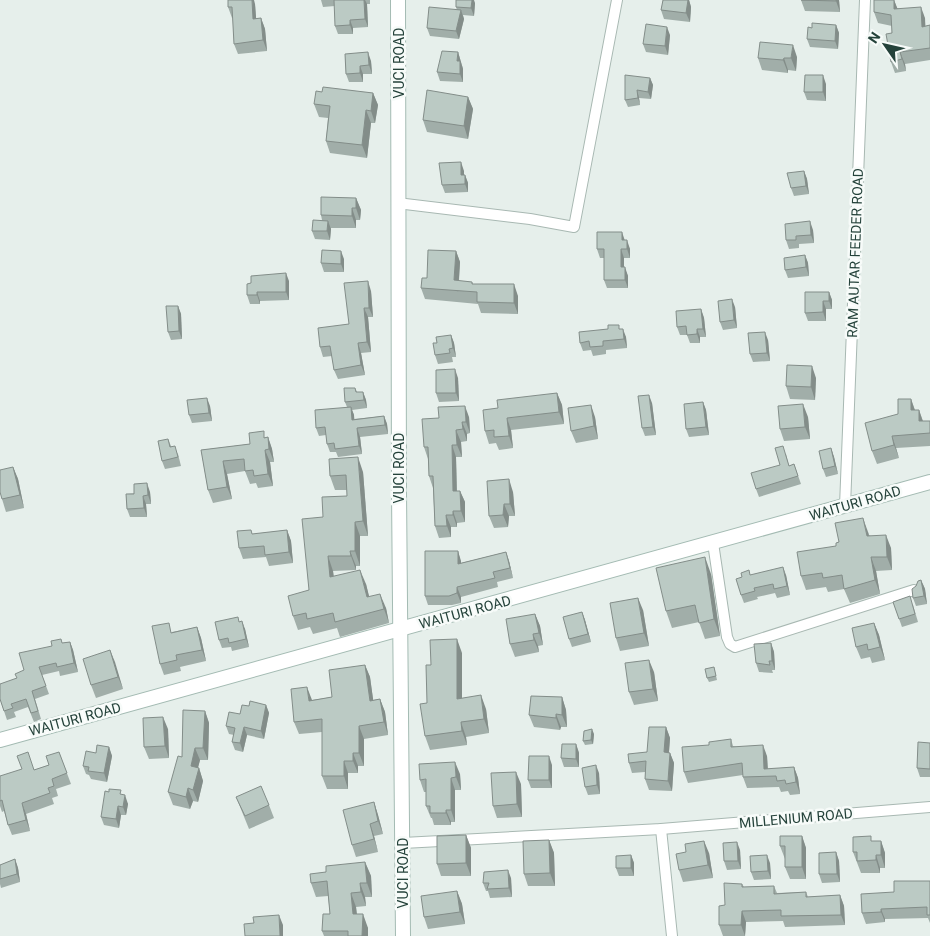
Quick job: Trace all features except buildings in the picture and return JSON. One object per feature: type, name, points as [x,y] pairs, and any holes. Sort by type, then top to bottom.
[{"type":"main road","name":"VUCI ROAD","points":[[398,0],[397,203],[403,936]]},
{"type":"main road","name":"WAITURI ROAD","points":[[0,740],[930,482]]},
{"type":"street","points":[[397,203],[530,219],[574,227],[617,0]]},
{"type":"street","name":"RAM AUTAR FEEDER ROAD","points":[[845,506],[865,0]]},
{"type":"street","points":[[713,543],[727,637],[730,644],[735,647],[914,590]]},
{"type":"street","name":"MILLENIUM ROAD","points":[[403,843],[661,829],[930,807]]},
{"type":"street","points":[[661,829],[672,936]]}]
